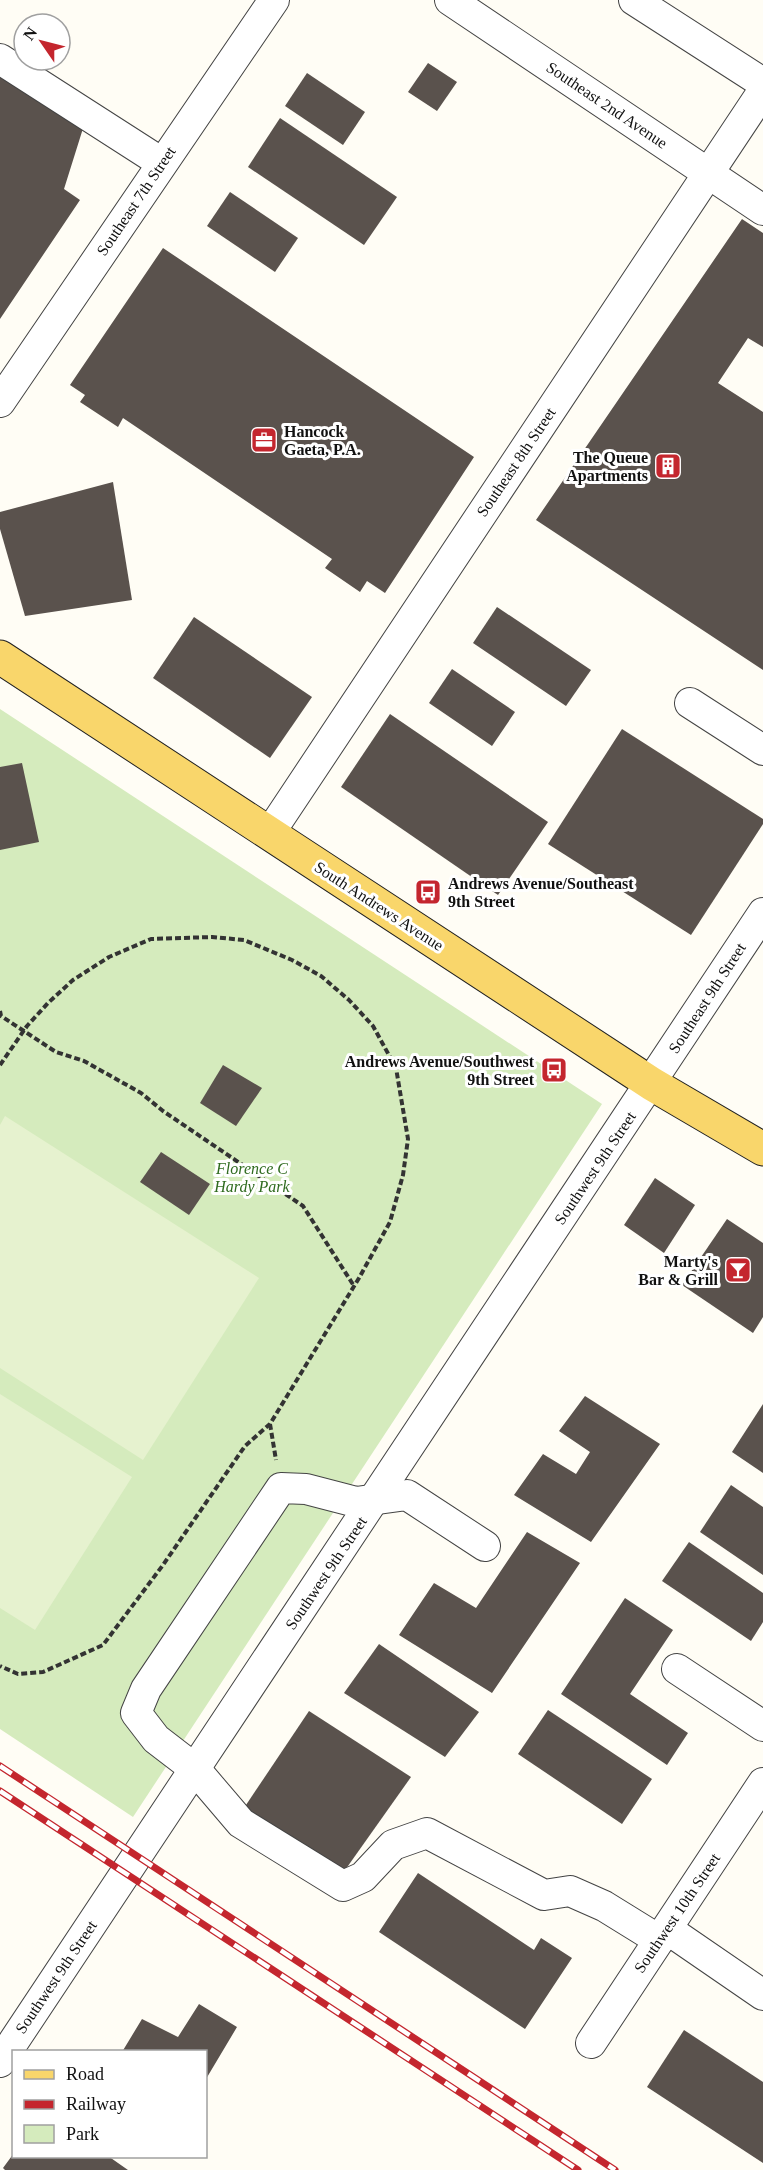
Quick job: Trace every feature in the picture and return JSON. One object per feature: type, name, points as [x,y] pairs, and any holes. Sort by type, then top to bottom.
[{"type":"main road","name":"South Andrews Avenue","points":[[0,657],[652,1084],[763,1149]]},
{"type":"street","name":"Southeast 7th Street","points":[[0,402],[274,0]]},
{"type":"street","name":"Southeast 2nd Avenue","points":[[450,0],[763,210]]},
{"type":"street","points":[[634,0],[763,83]]},
{"type":"street","points":[[0,59],[162,163]]},
{"type":"street","name":"Southeast 8th Street","points":[[269,834],[763,91]]},
{"type":"street","points":[[690,703],[763,750]]},
{"type":"street","name":"Southeast 9th Street","points":[[652,1084],[763,913]]},
{"type":"street","name":"Southwest 9th Street","points":[[0,2062],[652,1084]]},
{"type":"street","points":[[485,1546],[407,1495],[356,1502],[306,1489],[281,1488],[146,1689],[136,1713],[156,1739],[195,1769],[241,1822],[343,1886],[363,1877],[393,1845],[428,1833],[544,1894],[570,1891],[604,1906],[663,1935],[763,1995]]},
{"type":"street","points":[[677,1669],[763,1726]]},
{"type":"street","name":"Southwest 10th Street","points":[[591,2043],[763,1783]]},
{"type":"path","points":[[0,1065],[24,1030],[73,980],[109,957],[151,939],[212,937],[244,940],[292,960],[321,976],[350,1000],[373,1026],[396,1068],[408,1139],[403,1174],[390,1222],[354,1286],[270,1424],[245,1446],[163,1565],[103,1645],[43,1671],[18,1674],[0,1666]]},
{"type":"path","points":[[0,1011],[1,1016],[56,1052],[84,1061],[141,1093],[162,1111],[303,1206],[354,1286]]},
{"type":"green space","name":"Florence C Hardy Park","points":[[0,709],[602,1104],[133,1817],[0,1729]]},
{"type":"green space","points":[[5,1116],[259,1278],[143,1460],[0,1368],[0,1125]]},
{"type":"green space","points":[[0,1394],[132,1477],[35,1630],[0,1608]]},
{"type":"building","points":[[0,63],[85,122],[64,189],[80,200],[0,319]]},
{"type":"building","points":[[428,63],[457,82],[437,111],[408,92]]},
{"type":"building","points":[[307,73],[365,112],[343,145],[285,106]]},
{"type":"building","points":[[280,118],[397,197],[364,245],[248,167]]},
{"type":"building","points":[[230,192],[298,238],[275,272],[207,226]]},
{"type":"building","name":"The Queue Apartments","points":[[742,219],[763,233],[763,347],[748,338],[718,383],[763,412],[763,670],[536,520]]},
{"type":"building","points":[[163,248],[474,457],[385,593],[367,581],[360,592],[325,568],[332,559],[123,418],[118,427],[80,402],[85,395],[70,385]]},
{"type":"building","points":[[113,482],[132,600],[25,616],[0,529],[0,512]]},
{"type":"building","points":[[497,607],[591,670],[566,706],[473,643]]},
{"type":"building","points":[[194,617],[312,697],[270,758],[153,678]]},
{"type":"building","points":[[452,669],[515,712],[492,746],[429,703]]},
{"type":"building","points":[[390,714],[548,822],[498,895],[341,787]]},
{"type":"building","points":[[622,729],[763,819],[763,824],[691,935],[548,844]]},
{"type":"building","points":[[22,763],[39,842],[0,850],[0,767]]},
{"type":"building","points":[[223,1065],[262,1088],[236,1126],[200,1103]]},
{"type":"building","points":[[161,1152],[210,1184],[189,1215],[140,1182]]},
{"type":"building","points":[[655,1178],[695,1205],[664,1253],[624,1225]]},
{"type":"building","points":[[727,1219],[763,1243],[763,1317],[753,1333],[682,1285]]},
{"type":"building","points":[[585,1396],[660,1444],[591,1542],[514,1495],[543,1454],[576,1474],[590,1452],[559,1431]]},
{"type":"building","points":[[763,1404],[763,1473],[732,1452]]},
{"type":"building","points":[[731,1485],[763,1507],[763,1575],[700,1532]]},
{"type":"building","points":[[527,1532],[580,1563],[492,1693],[399,1635],[434,1583],[476,1608]]},
{"type":"building","points":[[689,1542],[763,1593],[763,1622],[751,1641],[662,1581]]},
{"type":"building","points":[[625,1598],[673,1630],[630,1694],[688,1733],[667,1765],[561,1694]]},
{"type":"building","points":[[379,1644],[479,1712],[445,1757],[344,1693]]},
{"type":"building","points":[[548,1710],[652,1779],[622,1824],[518,1754]]},
{"type":"building","points":[[309,1711],[411,1777],[343,1873],[244,1808]]},
{"type":"building","points":[[418,1873],[534,1950],[541,1938],[572,1958],[525,2029],[379,1932]]},
{"type":"building","points":[[199,2004],[237,2027],[207,2077],[207,2050],[123,2050],[142,2019],[178,2037]]},
{"type":"building","points":[[684,2030],[763,2082],[763,2163],[647,2087]]},
{"type":"building","points":[[12,2156],[12,2158],[111,2158],[128,2170],[5,2170],[3,2168]]},
{"type":"railway","points":[[0,1766],[615,2170]]},
{"type":"railway","points":[[0,1791],[578,2170]]},
{"type":"place","name":"Hancock Gaeta, P.A.","points":[[264,440]]},
{"type":"place","name":"The Queue Apartments","points":[[668,466]]},
{"type":"place","name":"Andrews Avenue/Southeast 9th Street","points":[[428,892]]},
{"type":"place","name":"Andrews Avenue/Southwest 9th Street","points":[[554,1070]]},
{"type":"place","name":"Marty's Bar & Grill","points":[[738,1270]]}]
